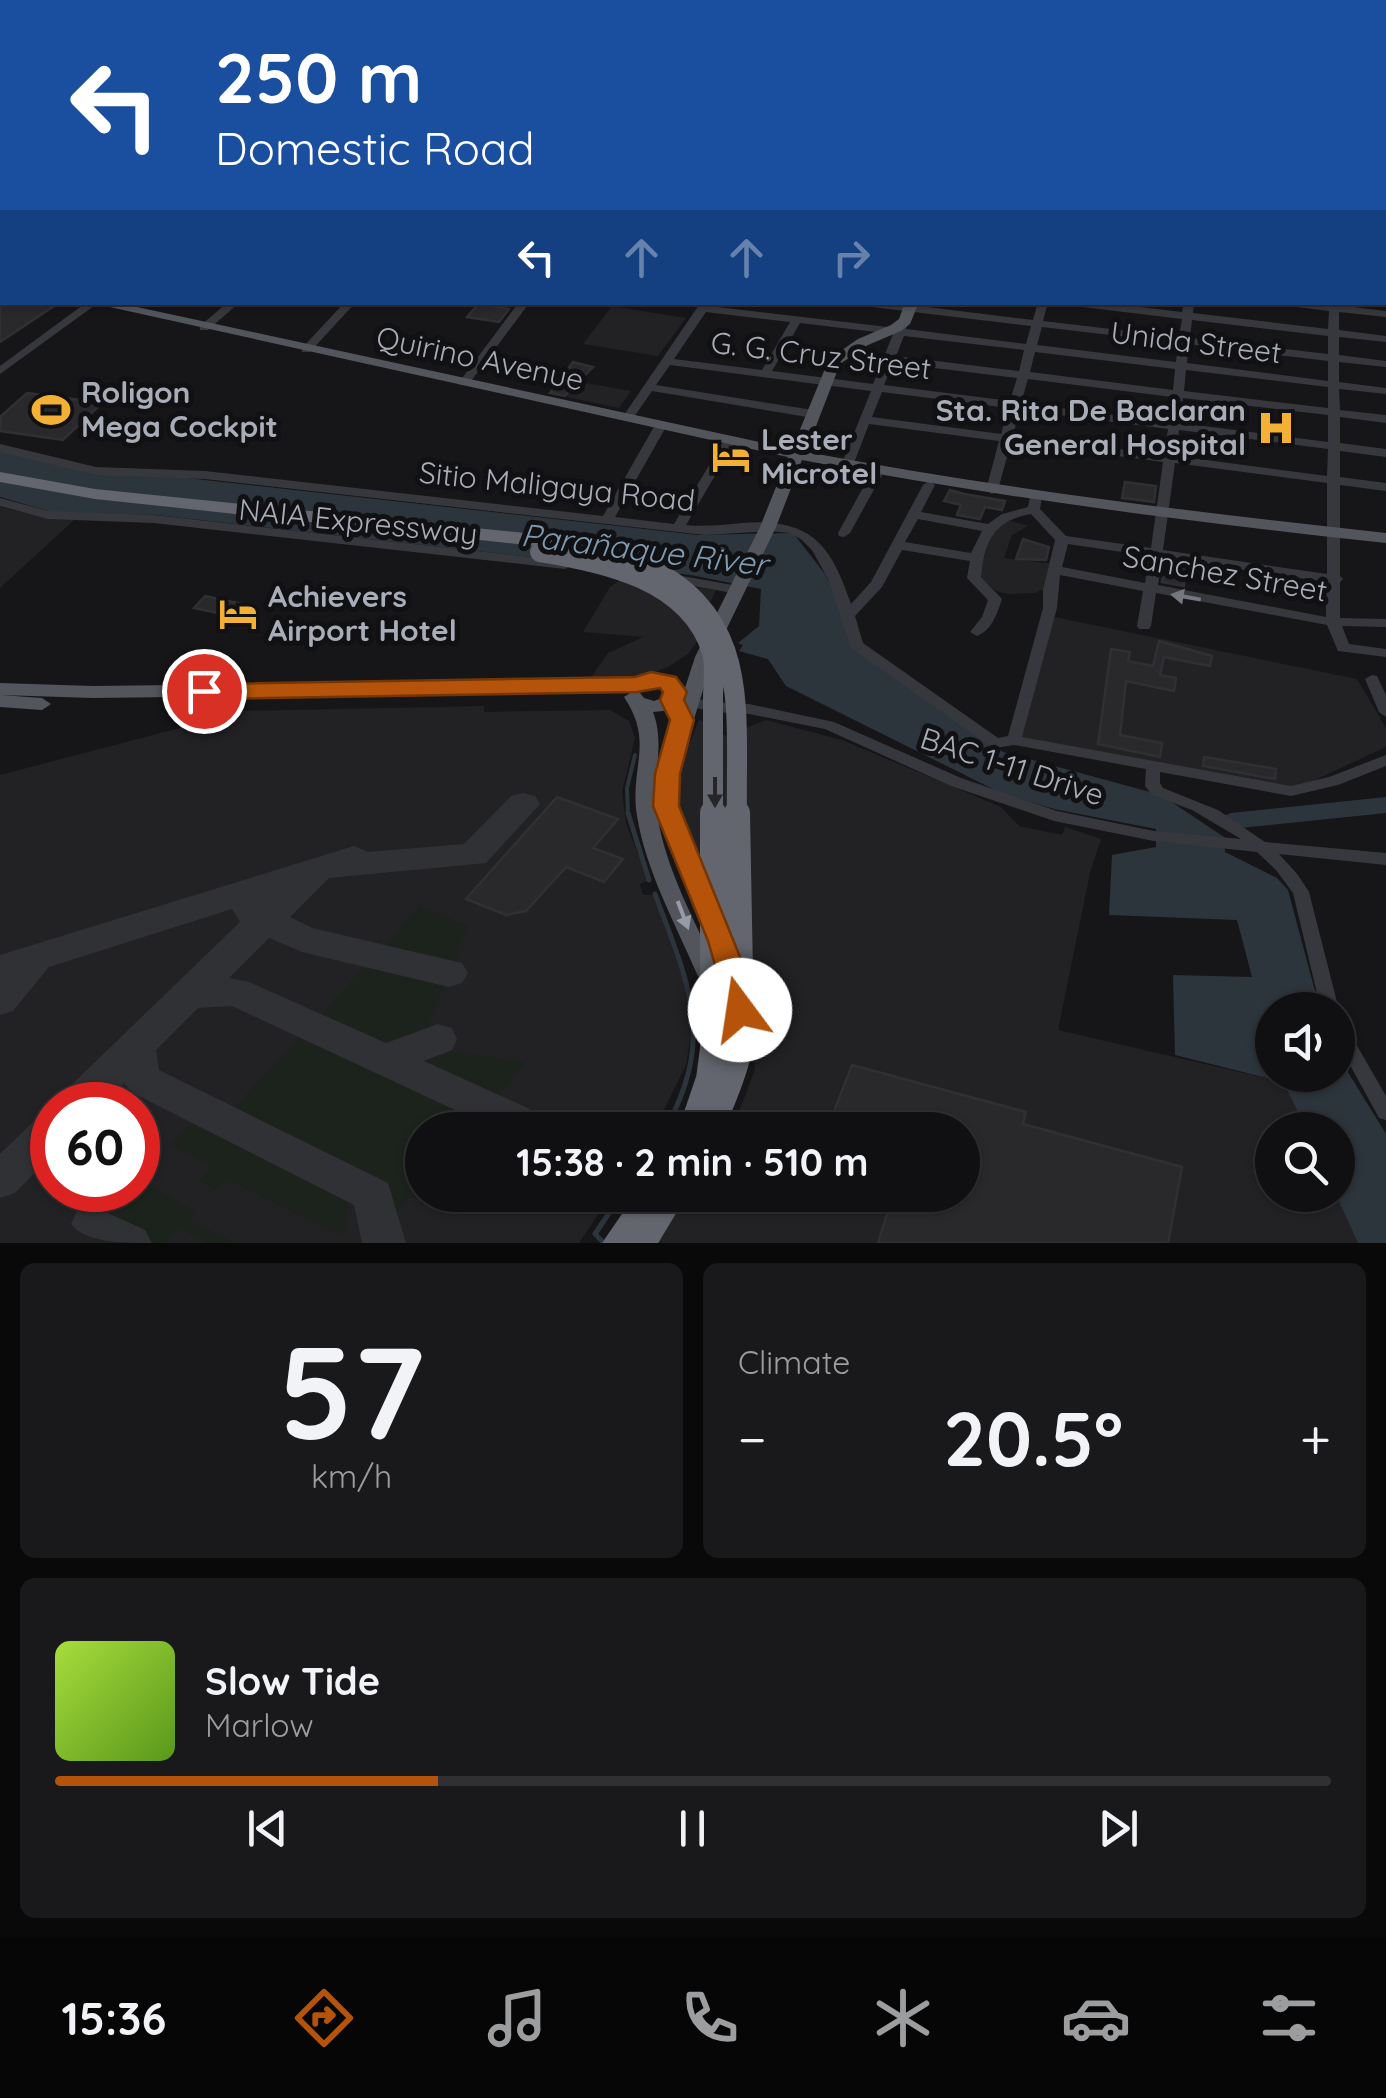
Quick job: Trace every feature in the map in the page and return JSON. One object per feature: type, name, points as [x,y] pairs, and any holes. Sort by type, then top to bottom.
[{"type":"highway","name":"NAIA Expressway","points":[[0,477],[95,494],[589,548],[645,565],[695,596],[708,608],[724,635],[734,674],[740,1041],[720,1112]]},
{"type":"highway","name":"NAIA Expressway","points":[[0,486],[89,502],[580,558],[644,579],[678,601],[708,636],[714,679],[713,1049],[709,1079],[696,1112]]},
{"type":"highway","points":[[630,1242],[642,1212]]},
{"type":"highway","points":[[630,1242],[657,1212]]},
{"type":"main road","name":"Quirino Avenue","points":[[109,305],[929,485],[1035,504],[1386,541]]},
{"type":"main road","points":[[721,1112],[736,1079],[742,1030],[738,989],[666,806],[680,698],[767,529],[825,382],[840,355],[903,319]]},
{"type":"main road","name":"Quirino Avenue","points":[[798,455],[992,490],[1035,504]]},
{"type":"main road","points":[[0,688],[76,692],[636,695],[656,707],[680,698]]},
{"type":"main road","points":[[636,695],[653,746],[647,814],[714,989],[719,1033],[712,1079],[697,1112]]},
{"type":"main road","points":[[0,702],[636,695]]},
{"type":"street","points":[[0,371],[98,305]]},
{"type":"street","points":[[204,328],[231,305]]},
{"type":"street","points":[[306,350],[348,305]]},
{"type":"street","points":[[464,383],[523,305]]},
{"type":"street","points":[[628,418],[704,305]]},
{"type":"street","name":"Unida Street","points":[[704,305],[797,320],[903,319],[1032,349],[1386,391]]},
{"type":"street","points":[[863,305],[903,319],[1038,324],[1386,364]]},
{"type":"street","points":[[992,490],[1042,305]]},
{"type":"street","points":[[1118,305],[1188,309],[1386,339]]},
{"type":"street","points":[[1308,305],[1386,314]]},
{"type":"street","points":[[1334,308],[1333,622],[1339,646],[1386,653]]},
{"type":"street","points":[[1144,626],[1163,518],[1188,309]]},
{"type":"street","points":[[848,462],[903,319]]},
{"type":"street","points":[[765,374],[797,320]]},
{"type":"street","points":[[890,359],[1386,420]]},
{"type":"street","name":"G. G. Cruz Street","points":[[666,361],[1386,453]]},
{"type":"street","points":[[648,387],[813,414]]},
{"type":"street","points":[[866,420],[1386,487]]},
{"type":"street","points":[[606,520],[661,425]]},
{"type":"street","points":[[678,528],[730,440]]},
{"type":"street","name":"Sitio Maligaya Road","points":[[0,448],[96,471],[205,475],[678,528],[796,530],[807,537],[823,558],[849,614],[856,646],[995,743],[1012,741],[1291,791],[1333,781],[1386,760]]},
{"type":"street","points":[[844,532],[876,475]]},
{"type":"street","points":[[849,614],[877,584],[929,485]]},
{"type":"street","points":[[0,502],[48,515],[154,519],[740,586]]},
{"type":"street","points":[[977,632],[995,599],[974,578],[976,558],[988,528],[1035,504],[1062,539],[1336,578]]},
{"type":"street","points":[[914,514],[988,528]]},
{"type":"street","points":[[1012,741],[1050,608],[1048,591],[1062,539]]},
{"type":"street","points":[[898,545],[976,558]]},
{"type":"street","name":"Sanchez Street","points":[[1055,570],[1333,622],[1386,623]]},
{"type":"street","points":[[1379,680],[1386,712]]},
{"type":"street","name":"BAC 1-11 Drive","points":[[680,698],[829,725],[938,774],[1054,816],[1154,836],[1386,859]]},
{"type":"street","points":[[1154,765],[1152,784],[1156,791],[1197,805],[1260,847],[1293,878],[1302,892],[1326,992]]},
{"type":"street","points":[[1355,1058],[1386,1113]]},
{"type":"shaded area","points":[[612,306],[686,318],[658,356],[583,344]]},
{"type":"shaded area","points":[[580,382],[631,391],[619,408],[567,397]]},
{"type":"shaded area","points":[[0,507],[50,519],[74,520],[0,588]]},
{"type":"shaded area","points":[[1008,520],[1028,526],[1012,535],[1004,558],[1055,564],[1044,589],[1035,593],[996,591],[980,572],[992,531]]},
{"type":"shaded area","points":[[622,578],[716,590],[698,629],[702,635],[688,654],[643,676],[590,679],[608,653],[643,637],[583,632],[610,587]]},
{"type":"shaded area","points":[[1054,617],[1357,679],[1386,728],[1386,747],[1296,789],[1019,737]]},
{"type":"shaded area","points":[[484,706],[484,712],[610,710],[629,721],[635,738],[622,792],[626,823],[648,881],[640,884],[643,895],[653,895],[689,995],[691,1034],[686,1065],[663,1112],[405,1112],[405,1212],[600,1212],[579,1243],[0,1243],[0,775],[195,724],[198,717],[236,711]]},
{"type":"shaded area","points":[[699,719],[726,736],[766,720],[842,740],[1001,807],[1019,826],[1062,835],[1065,827],[1101,839],[1090,873],[1058,1030],[1255,1076],[1255,1092],[1288,1092],[1298,1112],[1255,1112],[1255,1212],[1344,1212],[1358,1243],[655,1243],[678,1212],[980,1212],[980,1112],[739,1112],[754,1072],[760,1015],[678,806],[681,766]]},
{"type":"shaded area","points":[[420,906],[468,926],[453,965],[381,950]]},
{"type":"shaded area","points":[[367,964],[446,982],[429,1023],[433,1031],[387,1048],[316,1020]]},
{"type":"shaded area","points":[[302,1034],[449,1098],[458,1112],[405,1112],[405,1202],[390,1219],[382,1191],[368,1180],[232,1110]]},
{"type":"shaded area","points":[[441,1049],[526,1062],[497,1098],[408,1060]]},
{"type":"shaded area","points":[[200,1120],[346,1191],[350,1199],[343,1237],[226,1179],[216,1190],[199,1181],[212,1167],[169,1144]]},
{"type":"shaded area","points":[[160,1192],[196,1211],[190,1220],[235,1243],[208,1243],[178,1228],[164,1243],[148,1243],[99,1218],[105,1212],[160,1212]]},
{"type":"water","name":"Parañaque River","points":[[0,449],[94,472],[160,475],[698,535],[793,533],[825,574],[841,605],[850,643],[976,734],[1003,752],[1161,795],[1224,837],[1225,852],[1277,878],[1288,890],[1315,992],[1255,992],[1255,1075],[1175,1055],[1173,975],[1252,977],[1237,920],[1109,915],[1112,855],[1156,847],[1156,829],[1054,809],[1001,793],[786,686],[768,659],[739,651],[743,645],[738,643],[759,626],[761,589],[691,575],[156,515],[52,512],[0,497]]},
{"type":"water","points":[[1355,1084],[1386,1134],[1386,1243],[1358,1243],[1344,1212],[1355,1212],[1355,1112],[1298,1112],[1288,1092],[1355,1092]]},
{"type":"building","points":[[0,305],[56,305],[0,342]]},
{"type":"building","points":[[477,305],[509,309],[499,322],[467,317]]},
{"type":"building","points":[[573,362],[593,367],[565,396],[550,393]]},
{"type":"building","name":"Roligon Mega Cockpit","points":[[27,393],[102,403],[63,440],[0,431],[0,417]]},
{"type":"building","points":[[1125,482],[1156,486],[1154,502],[1122,498]]},
{"type":"building","points":[[950,490],[1005,501],[1002,510],[985,507],[980,519],[957,515],[961,505],[944,501]]},
{"type":"building","points":[[1023,539],[1049,547],[1046,560],[1016,559]]},
{"type":"building","points":[[1165,562],[1185,565],[1184,586],[1162,582]]},
{"type":"building","name":"Achievers Airport Hotel","points":[[205,596],[256,607],[251,620],[194,608]]},
{"type":"building","points":[[1159,641],[1212,656],[1210,666],[1164,657],[1160,675],[1176,678],[1174,691],[1126,681],[1120,735],[1162,743],[1160,757],[1098,744],[1111,649],[1130,652],[1128,661],[1153,666]]},
{"type":"building","points":[[1204,757],[1276,769],[1275,779],[1203,766]]},
{"type":"building","points":[[557,797],[618,819],[593,848],[623,859],[604,882],[566,867],[526,911],[506,915],[466,899]]},
{"type":"building","points":[[852,1065],[1026,1112],[1023,1124],[1182,1167],[1168,1243],[878,1243],[888,1212],[980,1212],[980,1112],[834,1112]]},
{"type":"waterway","points":[[628,815],[627,788],[635,755]]},
{"type":"waterway","points":[[1231,821],[1386,805]]},
{"type":"waterway","points":[[628,813],[649,880]]},
{"type":"waterway","points":[[655,894],[687,985],[692,1012],[690,1067],[674,1112]]},
{"type":"waterway","points":[[604,1243],[595,1234],[610,1212]]},
{"type":"taxiway","points":[[332,867],[474,855],[523,804]]},
{"type":"taxiway","points":[[0,969],[354,858]]},
{"type":"taxiway","points":[[265,920],[310,876]]},
{"type":"taxiway","points":[[249,911],[265,920]]},
{"type":"taxiway","points":[[188,995],[265,920]]},
{"type":"taxiway","points":[[265,920],[302,939],[449,973]]},
{"type":"taxiway","points":[[0,1001],[36,958]]},
{"type":"taxiway","points":[[188,995],[236,992],[498,1112]]},
{"type":"taxiway","points":[[137,1045],[188,995]]},
{"type":"taxiway","points":[[385,1060],[438,1039]]},
{"type":"taxiway","points":[[100,1082],[137,1045]]},
{"type":"taxiway","points":[[137,1045],[136,1070],[145,1081],[373,1195],[384,1243]]},
{"type":"taxiway","points":[[0,1181],[30,1151]]},
{"type":"taxiway","points":[[92,1224],[130,1243]]},
{"type":"place","name":"Roligon Mega Cockpit","points":[[51,410]]},
{"type":"place","name":"Sta. Rita De Baclaran General Hospital","points":[[1276,428]]},
{"type":"place","name":"Lester Microtel","points":[[731,457]]},
{"type":"place","name":"Achievers Airport Hotel","points":[[238,614]]},
{"type":"route","points":[[204,691],[668,682],[676,692],[672,700],[682,720],[668,774],[666,806],[722,941],[738,989],[740,1010]]}]
